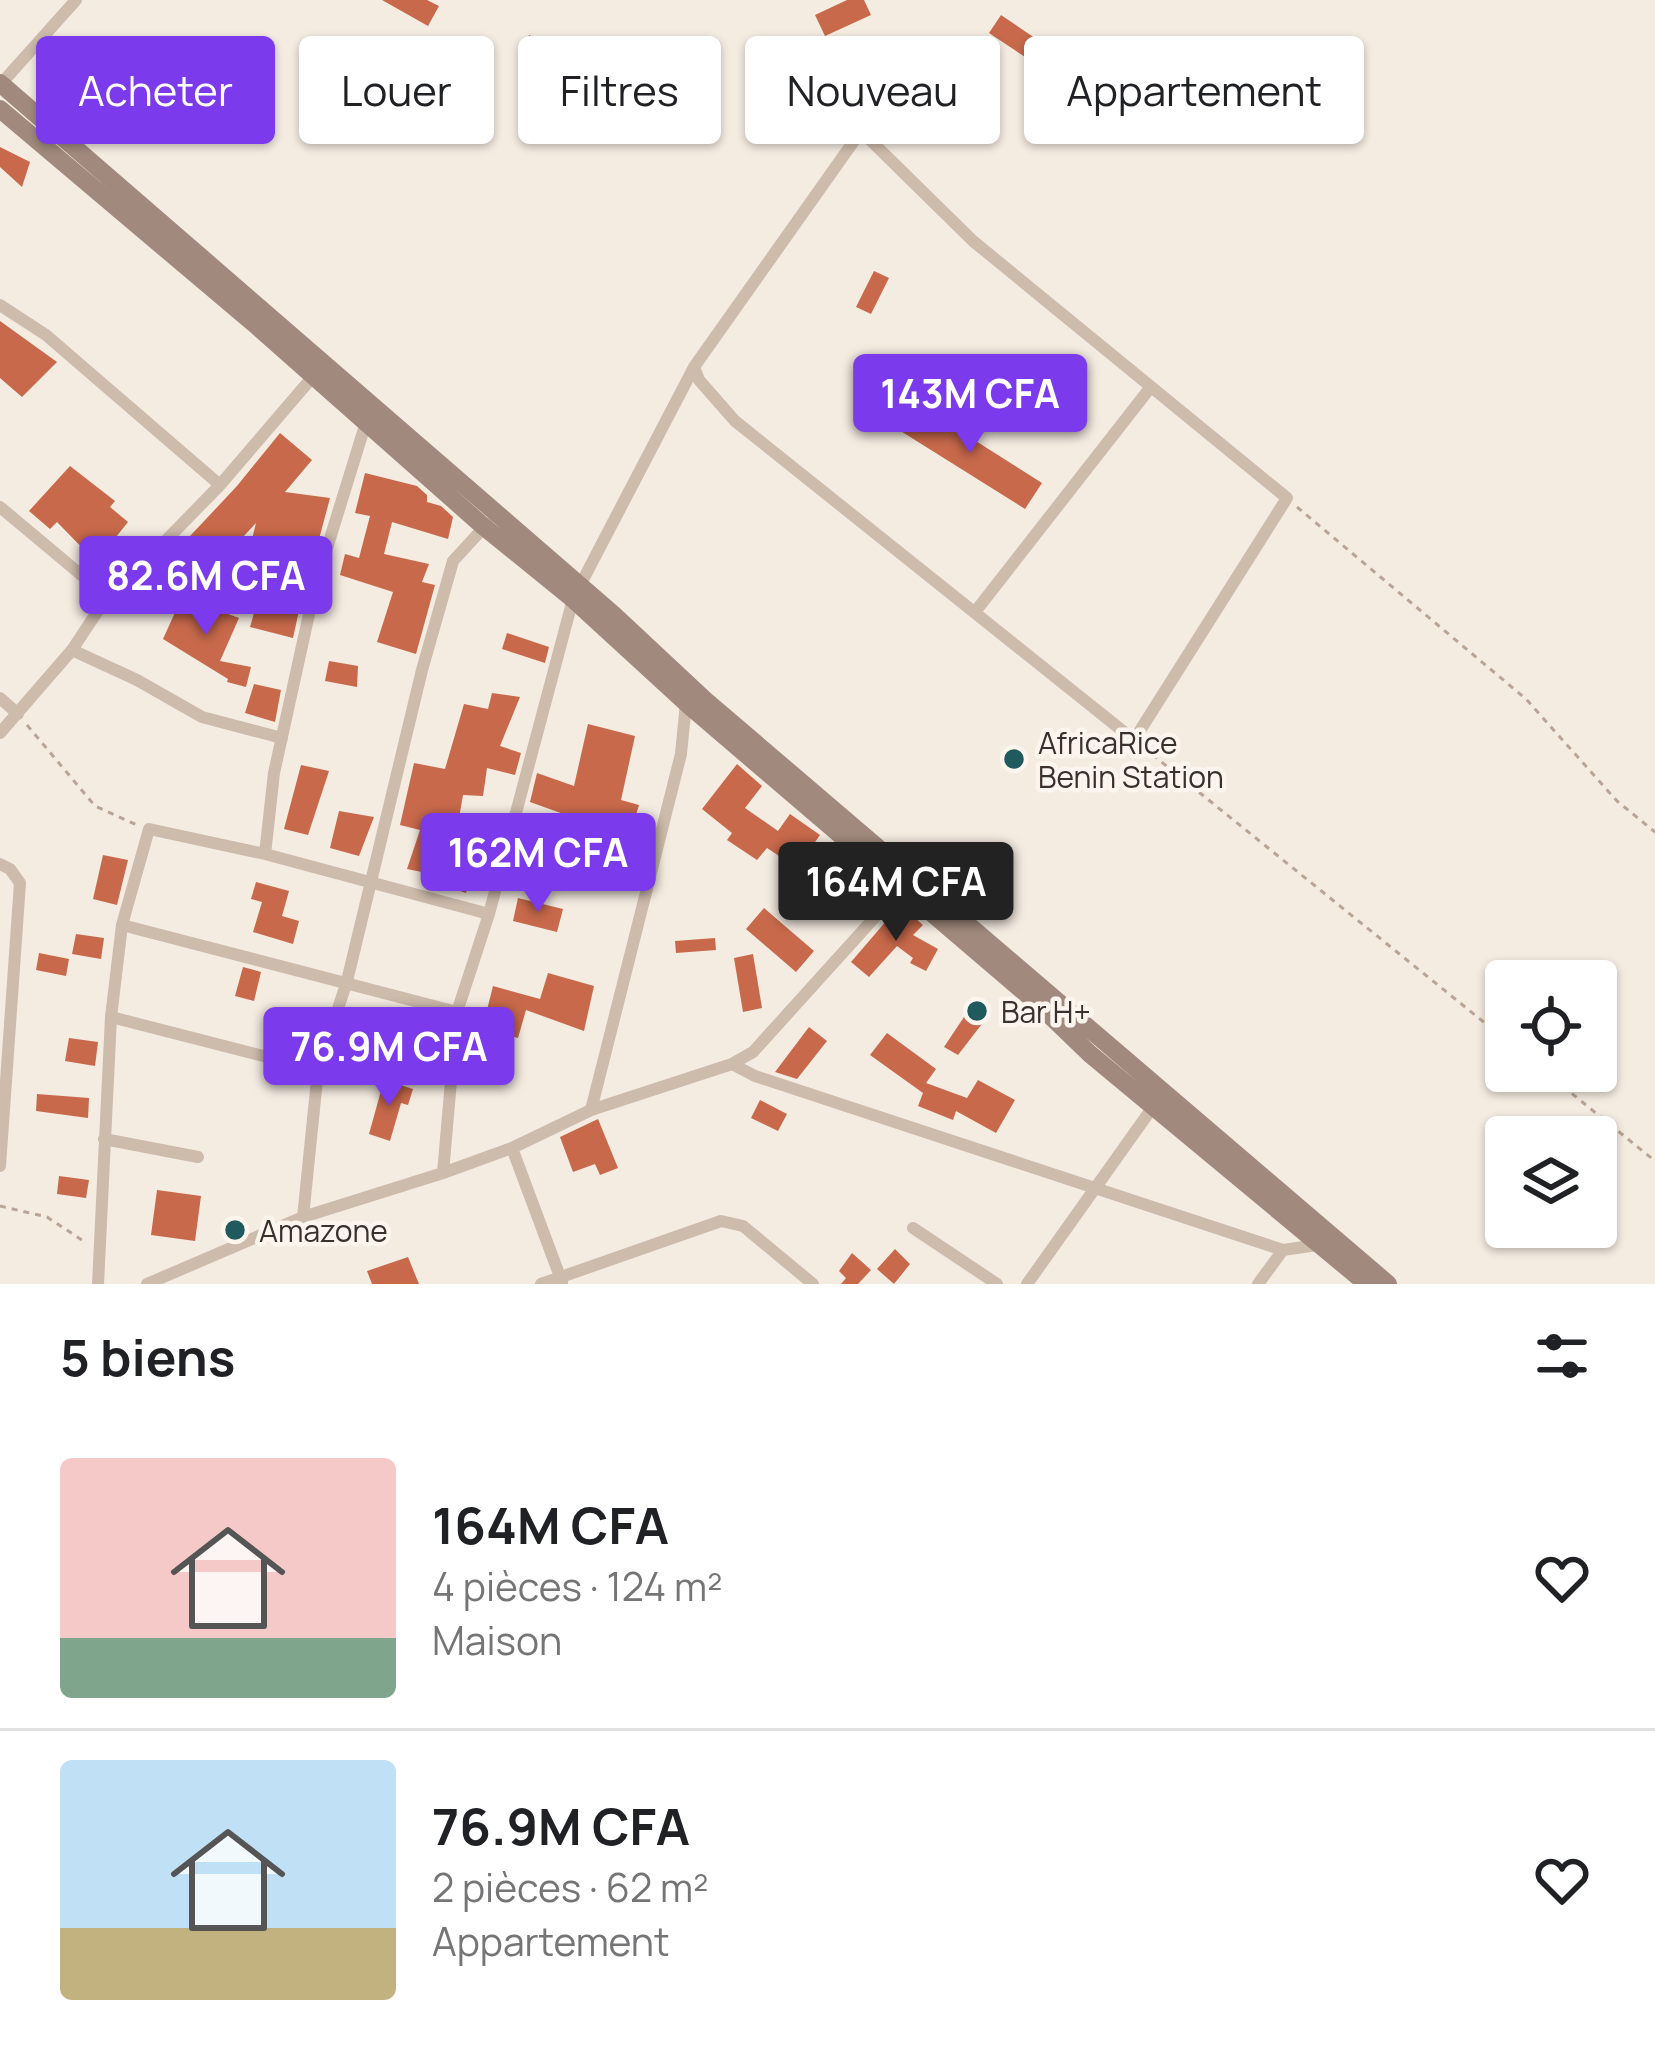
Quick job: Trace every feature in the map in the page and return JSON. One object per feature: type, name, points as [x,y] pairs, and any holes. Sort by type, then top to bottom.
[{"type":"main road","points":[[0,84],[691,698],[908,882],[1090,1054],[1161,1098],[1245,1184],[1388,1284]]},
{"type":"main road","points":[[0,109],[319,371]]},
{"type":"main road","points":[[1328,1239],[1367,1284]]},
{"type":"street","points":[[0,84],[76,0]]},
{"type":"street","points":[[443,1174],[457,1012],[489,914],[576,592],[694,367],[861,131],[973,241],[1287,498],[1134,740],[735,421],[699,380],[694,367]]},
{"type":"street","points":[[0,305],[46,334],[220,485]]},
{"type":"street","points":[[0,734],[110,598],[220,485],[319,371]]},
{"type":"street","points":[[975,612],[1150,388]]},
{"type":"street","points":[[265,854],[282,738],[326,541],[369,415]]},
{"type":"street","points":[[0,508],[110,598]]},
{"type":"street","points":[[302,1217],[318,1070],[347,981],[422,670],[453,561],[490,521]]},
{"type":"street","points":[[72,650],[202,717],[282,738]]},
{"type":"street","points":[[0,698],[18,714]]},
{"type":"street","points":[[591,1110],[691,698]]},
{"type":"street","points":[[98,1284],[112,1017],[122,925],[149,829],[265,854],[489,914]]},
{"type":"street","points":[[0,864],[20,884],[0,1166]]},
{"type":"street","points":[[148,1284],[175,1279],[302,1217],[443,1174],[591,1110],[732,1064],[753,1052],[908,882]]},
{"type":"street","points":[[122,925],[457,1012]]},
{"type":"street","points":[[112,1017],[318,1070]]},
{"type":"street","points":[[732,1064],[755,1076],[1283,1250],[1328,1239]]},
{"type":"street","points":[[1027,1284],[1161,1098]]},
{"type":"street","points":[[104,1139],[198,1157]]},
{"type":"street","points":[[512,1148],[562,1280]]},
{"type":"street","points":[[541,1284],[721,1221],[743,1226],[813,1284]]},
{"type":"street","points":[[913,1228],[998,1284]]},
{"type":"street","points":[[1258,1284],[1283,1250]]},
{"type":"path","points":[[1287,498],[1526,699],[1616,801],[1655,832]]},
{"type":"path","points":[[18,714],[95,806],[149,829]]},
{"type":"path","points":[[1134,740],[1485,1023]]},
{"type":"path","points":[[1570,1092],[1655,1161]]},
{"type":"path","points":[[0,1206],[58,1222],[99,1256]]},
{"type":"building","points":[[382,0],[427,0],[439,6],[428,26]]},
{"type":"building","points":[[847,0],[864,0],[871,15],[825,36],[815,15]]},
{"type":"building","points":[[1001,15],[1032,36],[1024,36],[1024,56],[1000,36],[989,33]]},
{"type":"building","points":[[0,147],[30,162],[22,187],[0,167]]},
{"type":"building","points":[[874,271],[889,278],[871,314],[856,307]]},
{"type":"building","points":[[0,321],[57,362],[22,397],[0,378]]},
{"type":"building","points":[[916,403],[1042,483],[1025,509],[899,430]]},
{"type":"building","points":[[280,433],[312,460],[285,492],[330,498],[318,543],[290,595],[302,597],[293,638],[250,627],[265,575],[244,571],[256,523],[205,578],[176,551]]},
{"type":"building","points":[[70,466],[115,501],[110,507],[128,522],[96,562],[57,522],[50,529],[29,511]]},
{"type":"building","points":[[365,473],[417,486],[427,495],[427,502],[453,517],[448,539],[392,522],[384,554],[429,564],[422,582],[435,585],[416,654],[377,642],[393,592],[340,575],[345,554],[359,558],[370,516],[355,513]]},
{"type":"building","points":[[182,597],[239,618],[220,661],[251,667],[246,687],[227,682],[163,639]]},
{"type":"building","points":[[507,633],[549,647],[545,663],[502,649]]},
{"type":"building","points":[[329,661],[358,666],[357,687],[325,681]]},
{"type":"building","points":[[254,684],[281,690],[275,722],[245,713]]},
{"type":"building","points":[[492,693],[520,697],[500,746],[521,753],[515,775],[487,768],[483,796],[463,795],[455,841],[478,847],[466,893],[443,885],[446,877],[407,869],[420,830],[400,825],[414,763],[445,769],[464,704],[488,709]]},
{"type":"building","points":[[588,724],[635,736],[621,800],[639,805],[627,844],[581,829],[583,821],[530,802],[537,773],[574,786]]},
{"type":"building","points":[[737,764],[762,786],[745,808],[778,831],[790,814],[820,835],[797,868],[767,848],[757,860],[727,840],[732,833],[702,809]]},
{"type":"building","points":[[301,765],[329,771],[308,835],[284,829]]},
{"type":"building","points":[[339,811],[374,817],[359,856],[330,848]]},
{"type":"building","points":[[531,833],[579,844],[569,884],[521,872]]},
{"type":"building","points":[[103,855],[128,860],[117,905],[93,899]]},
{"type":"building","points":[[804,864],[828,883],[842,866],[872,891],[847,898],[857,906],[848,918],[794,876]]},
{"type":"building","points":[[256,882],[289,891],[282,916],[299,921],[293,944],[253,932],[262,902],[251,899]]},
{"type":"building","points":[[518,898],[563,909],[557,932],[513,921]]},
{"type":"building","points":[[900,905],[923,925],[913,935],[938,949],[926,971],[910,963],[913,958],[897,946],[869,977],[851,962]]},
{"type":"building","points":[[764,908],[814,951],[796,972],[746,929]]},
{"type":"building","points":[[76,934],[104,938],[101,959],[72,954]]},
{"type":"building","points":[[715,938],[716,950],[676,953],[675,941]]},
{"type":"building","points":[[39,953],[69,959],[66,976],[36,970]]},
{"type":"building","points":[[753,954],[762,1008],[743,1012],[734,958]]},
{"type":"building","points":[[243,967],[261,972],[254,1001],[235,996]]},
{"type":"building","points":[[548,973],[594,986],[584,1031],[526,1010],[518,1038],[496,1032],[499,1022],[485,1018],[493,986],[540,999]]},
{"type":"building","points":[[972,1005],[988,1016],[958,1055],[944,1047]]},
{"type":"building","points":[[809,1027],[827,1041],[797,1079],[775,1072]]},
{"type":"building","points":[[887,1033],[936,1069],[926,1083],[967,1098],[978,1080],[1015,1100],[996,1133],[956,1111],[953,1120],[918,1106],[923,1093],[870,1055]]},
{"type":"building","points":[[69,1038],[98,1042],[95,1066],[65,1061]]},
{"type":"building","points":[[384,1080],[413,1089],[408,1105],[401,1103],[390,1141],[369,1134]]},
{"type":"building","points":[[37,1094],[89,1098],[88,1118],[36,1111]]},
{"type":"building","points":[[760,1100],[787,1114],[778,1131],[751,1118]]},
{"type":"building","points":[[598,1119],[618,1168],[600,1175],[595,1164],[573,1172],[560,1137]]},
{"type":"building","points":[[59,1176],[89,1180],[86,1198],[57,1194]]},
{"type":"building","points":[[157,1190],[201,1196],[195,1241],[151,1235]]},
{"type":"building","points":[[895,1249],[910,1264],[894,1284],[877,1269]]},
{"type":"building","points":[[852,1253],[871,1270],[858,1284],[841,1284],[846,1278],[839,1271]]},
{"type":"building","points":[[408,1257],[419,1284],[372,1284],[367,1271]]},
{"type":"place","name":"AfricaRice Benin Station","points":[[1014,759]]},
{"type":"place","name":"Bar H+","points":[[977,1011]]},
{"type":"place","name":"Amazone","points":[[235,1230]]}]
